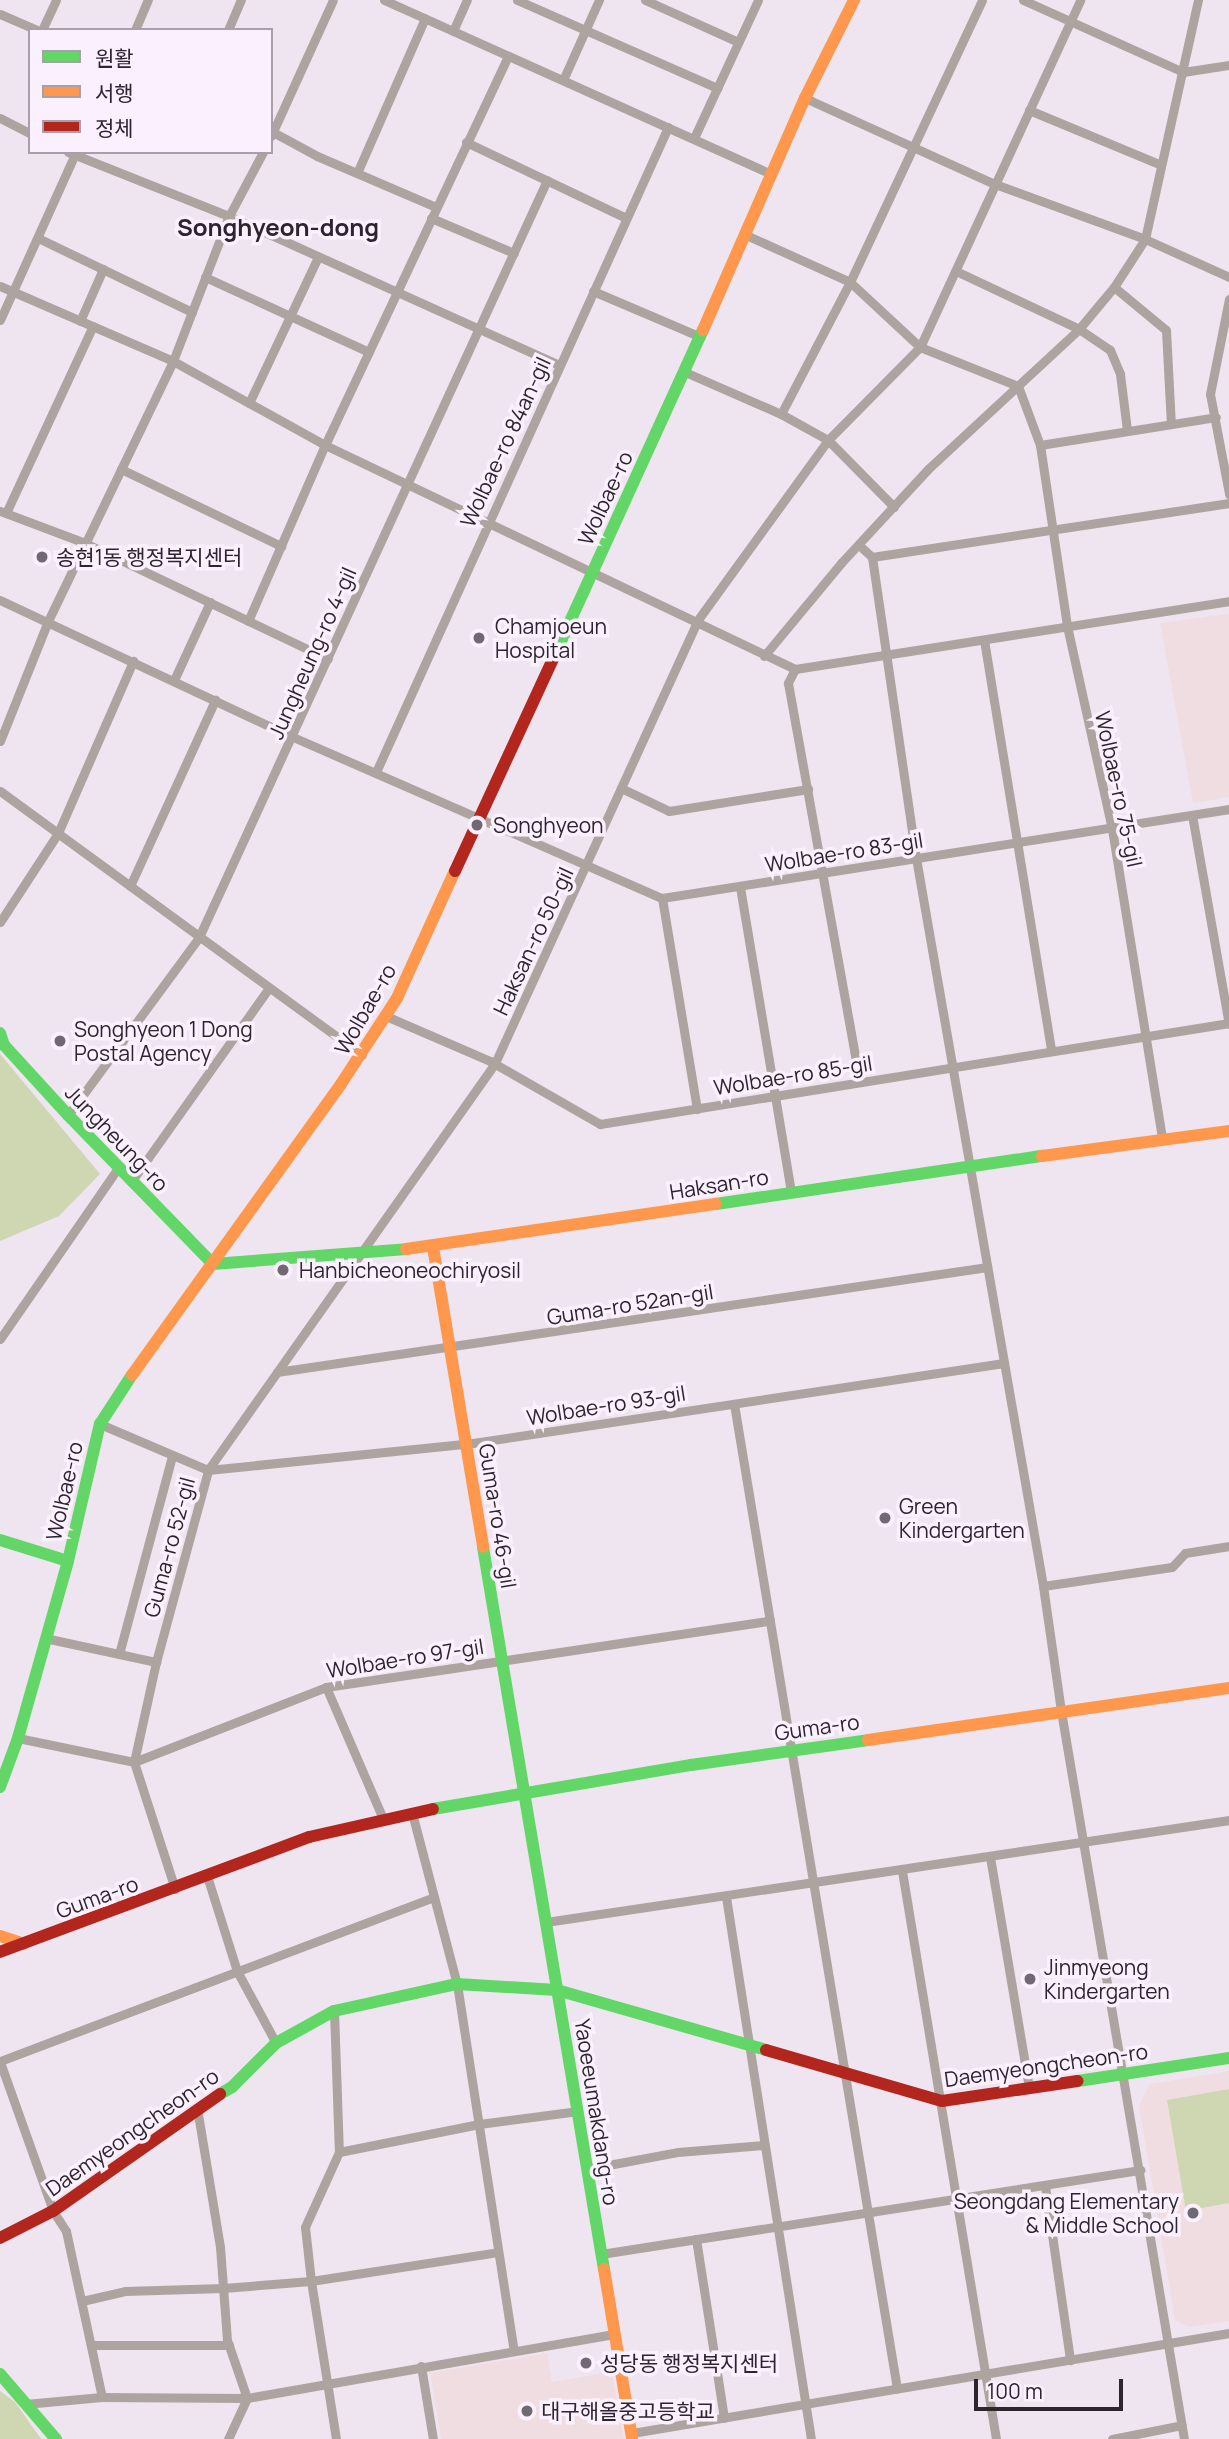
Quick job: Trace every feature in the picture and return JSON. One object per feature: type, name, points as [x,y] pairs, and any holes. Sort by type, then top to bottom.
[{"type":"main road","name":"Wolbae-ro","points":[[0,1787],[18,1738],[68,1561],[100,1424],[136,1368],[362,1055],[406,980],[701,337],[805,98],[854,0]]},
{"type":"main road","name":"Jungheung-ro","points":[[0,1033],[4,1045],[68,1115],[213,1264]]},
{"type":"main road","name":"Haksan-ro","points":[[213,1264],[433,1247],[970,1166],[1229,1131]]},
{"type":"main road","name":"Guma-ro 46-gil","points":[[433,1247],[524,1791]]},
{"type":"main road","points":[[0,1540],[68,1561]]},
{"type":"main road","name":"Guma-ro","points":[[0,1952],[309,1838],[383,1819],[524,1791],[1229,1688]]},
{"type":"main road","name":"Yaoeeumakdang-ro","points":[[524,1791],[632,2436]]},
{"type":"main road","points":[[0,1936],[24,1944]]},
{"type":"main road","name":"Daemyeongcheon-ro","points":[[0,2238],[53,2211],[197,2108],[232,2087],[276,2043],[334,2011],[457,1984],[557,1990],[942,2101],[1229,2058]]},
{"type":"main road","points":[[0,2374],[56,2439]]},
{"type":"street","points":[[40,28],[56,0]]},
{"type":"street","points":[[136,28],[148,0]]},
{"type":"street","points":[[229,28],[241,0]]},
{"type":"street","points":[[273,131],[333,0]]},
{"type":"street","points":[[384,0],[771,174]]},
{"type":"street","points":[[453,31],[467,0]]},
{"type":"street","points":[[517,0],[717,88]]},
{"type":"street","points":[[563,80],[599,0]]},
{"type":"street","points":[[645,0],[738,42]]},
{"type":"street","points":[[694,138],[758,0]]},
{"type":"street","points":[[781,414],[850,282],[982,0]]},
{"type":"street","points":[[1023,0],[1183,72],[1229,65]]},
{"type":"street","name":"Haksan-ro 50-gil","points":[[360,1253],[495,1063],[697,621],[828,440],[919,348],[1080,0]]},
{"type":"street","points":[[764,656],[859,545],[928,470],[1079,330],[1114,287],[1145,239],[1198,0]]},
{"type":"street","points":[[0,14],[34,28]]},
{"type":"street","points":[[357,173],[425,18]]},
{"type":"street","points":[[248,621],[325,445],[508,56]]},
{"type":"street","points":[[805,98],[995,184],[1145,239],[1229,277]]},
{"type":"street","points":[[1029,110],[1161,165]]},
{"type":"street","points":[[0,118],[28,132]]},
{"type":"street","name":"Wolbae-ro 84an-gil","points":[[376,772],[668,127]]},
{"type":"street","points":[[273,133],[436,207]]},
{"type":"street","points":[[466,142],[626,218]]},
{"type":"street","points":[[0,320],[73,154]]},
{"type":"street","points":[[75,154],[229,216],[559,365]]},
{"type":"street","points":[[0,741],[48,621],[173,361],[229,216],[261,154]]},
{"type":"street","name":"Jungheung-ro 4-gil","points":[[68,1115],[200,937],[547,180]]},
{"type":"street","points":[[431,218],[514,253]]},
{"type":"street","points":[[746,234],[850,282],[919,348],[1018,386]]},
{"type":"street","points":[[38,238],[192,312]]},
{"type":"street","points":[[249,403],[318,257]]},
{"type":"street","points":[[80,321],[103,269]]},
{"type":"street","points":[[956,271],[1079,330],[1110,350],[1120,374],[1126,430]]},
{"type":"street","points":[[205,278],[369,352]]},
{"type":"street","points":[[0,286],[173,361],[325,445],[488,520],[795,669],[1229,601]]},
{"type":"street","points":[[1114,287],[1166,330],[1171,424]]},
{"type":"street","points":[[593,291],[701,337]]},
{"type":"street","points":[[1229,299],[1210,394],[1229,494]]},
{"type":"street","points":[[93,327],[3,512],[85,543],[328,659]]},
{"type":"street","points":[[685,372],[781,414],[828,440],[894,507]]},
{"type":"street","name":"Wolbae-ro 75-gil","points":[[1018,386],[1040,445],[1067,626],[1112,829],[1162,1139]]},
{"type":"street","points":[[1040,445],[1216,417]]},
{"type":"street","points":[[121,469],[281,546]]},
{"type":"street","points":[[872,557],[1229,503]]},
{"type":"street","points":[[859,545],[872,557],[916,858],[955,1067],[1043,1586],[1061,1711],[1184,2439]]},
{"type":"street","points":[[0,600],[293,737],[662,898],[697,1109]]},
{"type":"street","points":[[174,680],[210,602]]},
{"type":"street","points":[[984,640],[1051,1051]]},
{"type":"street","points":[[0,922],[58,833],[133,661]]},
{"type":"street","points":[[795,669],[788,683],[860,1083]]},
{"type":"street","points":[[130,886],[215,700]]},
{"type":"street","points":[[621,788],[669,811],[808,789]]},
{"type":"street","points":[[0,791],[362,1055]]},
{"type":"street","name":"Wolbae-ro 83-gil","points":[[662,898],[1229,809]]},
{"type":"street","points":[[1192,815],[1229,1024]]},
{"type":"street","points":[[740,887],[791,1193]]},
{"type":"street","points":[[131,1182],[269,988]]},
{"type":"street","name":"Wolbae-ro 85-gil","points":[[386,1016],[495,1063],[600,1124],[1229,1024]]},
{"type":"street","points":[[0,1339],[118,1168]]},
{"type":"street","name":"Guma-ro 52-gil","points":[[134,1762],[156,1662],[208,1470],[360,1253]]},
{"type":"street","name":"Guma-ro 52an-gil","points":[[277,1372],[450,1349],[987,1267]]},
{"type":"street","name":"Wolbae-ro 93-gil","points":[[100,1424],[208,1470],[466,1444],[1004,1363]]},
{"type":"street","points":[[734,1404],[897,2389]]},
{"type":"street","points":[[118,1654],[172,1456]]},
{"type":"street","points":[[1043,1586],[1172,1567],[1185,1553],[1229,1546]]},
{"type":"street","name":"Wolbae-ro 97-gil","points":[[134,1762],[326,1687],[770,1621]]},
{"type":"street","points":[[45,1638],[156,1662]]},
{"type":"street","points":[[326,1687],[383,1819]]},
{"type":"street","points":[[18,1738],[134,1762],[175,1889]]},
{"type":"street","points":[[412,1813],[457,1984],[514,2351]]},
{"type":"street","points":[[546,1922],[1084,1844],[1229,1820]]},
{"type":"street","points":[[990,1857],[1028,2088]]},
{"type":"street","points":[[902,1871],[996,2439]]},
{"type":"street","points":[[207,1876],[237,1971],[276,2043]]},
{"type":"street","points":[[102,2397],[66,2231],[53,2211],[0,2061],[433,1897]]},
{"type":"street","points":[[726,1897],[811,2439]]},
{"type":"street","points":[[334,2011],[339,2152],[305,2227],[310,2281],[336,2439]]},
{"type":"street","points":[[197,2108],[220,2247],[229,2345],[247,2398],[228,2439]]},
{"type":"street","points":[[339,2152],[478,2124],[578,2110]]},
{"type":"street","points":[[587,2169],[678,2152],[764,2145]]},
{"type":"street","points":[[601,2254],[1140,2170]]},
{"type":"street","points":[[1045,2186],[1070,2360]]},
{"type":"street","points":[[696,2239],[724,2418]]},
{"type":"street","points":[[82,2301],[125,2291],[223,2288],[310,2281],[498,2252]]},
{"type":"street","points":[[632,2436],[1229,2333]]},
{"type":"street","points":[[25,2404],[102,2397],[247,2398],[615,2334]]},
{"type":"street","points":[[92,2346],[229,2345]]},
{"type":"street","points":[[421,2366],[433,2439]]},
{"type":"street","points":[[1112,2439],[1182,2425]]},
{"type":"shaded area","points":[[1229,614],[1229,797],[1193,803],[1160,623]]},
{"type":"shaded area","name":"Seongdang Elementary & Middle School","points":[[1229,2071],[1229,2321],[1189,2327],[1175,2320],[1139,2106],[1150,2084]]},
{"type":"shaded area","name":"대구해올중고등학교","points":[[547,2353],[552,2382],[612,2372],[624,2439],[441,2439],[430,2373]]},
{"type":"green space","points":[[0,1054],[100,1174],[59,1216],[0,1241]]},
{"type":"green space","points":[[1229,2089],[1229,2203],[1186,2211],[1167,2100]]},
{"type":"green space","points":[[0,2391],[15,2402],[41,2439],[0,2439]]},
{"type":"traffic: fast","points":[[557,650],[703,330]]},
{"type":"traffic: fast","points":[[0,1033],[4,1045],[68,1115],[213,1264],[406,1249]]},
{"type":"traffic: fast","points":[[716,1204],[1042,1156]]},
{"type":"traffic: fast","points":[[0,1787],[18,1738],[68,1561],[100,1424],[132,1375]]},
{"type":"traffic: fast","points":[[0,1540],[68,1561]]},
{"type":"traffic: fast","points":[[483,1547],[604,2269]]},
{"type":"traffic: fast","points":[[433,1809],[691,1765],[868,1740]]},
{"type":"traffic: fast","points":[[220,2094],[232,2087],[276,2043],[334,2011],[457,1984],[557,1990],[766,2050]]},
{"type":"traffic: fast","points":[[1078,2081],[1229,2058]]},
{"type":"traffic: fast","points":[[0,2374],[56,2439]]},
{"type":"traffic: slow","points":[[703,330],[805,98],[854,0]]},
{"type":"traffic: slow","points":[[132,1375],[341,1084],[397,998],[455,871]]},
{"type":"traffic: slow","points":[[1042,1156],[1229,1131]]},
{"type":"traffic: slow","points":[[406,1249],[716,1204]]},
{"type":"traffic: slow","points":[[433,1247],[483,1547]]},
{"type":"traffic: slow","points":[[868,1740],[1229,1688]]},
{"type":"traffic: slow","points":[[0,1936],[24,1944]]},
{"type":"traffic: slow","points":[[604,2269],[632,2439]]},
{"type":"traffic: jam","points":[[455,871],[557,650]]},
{"type":"traffic: jam","points":[[0,1952],[309,1837],[433,1809]]},
{"type":"traffic: jam","points":[[766,2050],[942,2101],[1078,2081]]},
{"type":"traffic: jam","points":[[0,2238],[53,2211],[220,2094]]},
{"type":"place","name":"송현1동 행정복지센터","points":[[42,557]]},
{"type":"place","name":"Chamjoeun Hospital","points":[[479,638]]},
{"type":"place","name":"Songhyeon","points":[[477,825]]},
{"type":"place","name":"Songhyeon 1 Dong Postal Agency","points":[[60,1041]]},
{"type":"place","name":"Hanbicheoneochiryosil","points":[[283,1270]]},
{"type":"place","name":"Green Kindergarten","points":[[885,1518]]},
{"type":"place","name":"Jinmyeong Kindergarten","points":[[1030,1979]]},
{"type":"place","name":"Seongdang Elementary & Middle School","points":[[1193,2213]]},
{"type":"place","name":"성당동 행정복지센터","points":[[586,2363]]},
{"type":"place","name":"대구해올중고등학교","points":[[527,2411]]},
{"type":"district","name":"Songhyeon-dong","points":[[278,227]]}]
